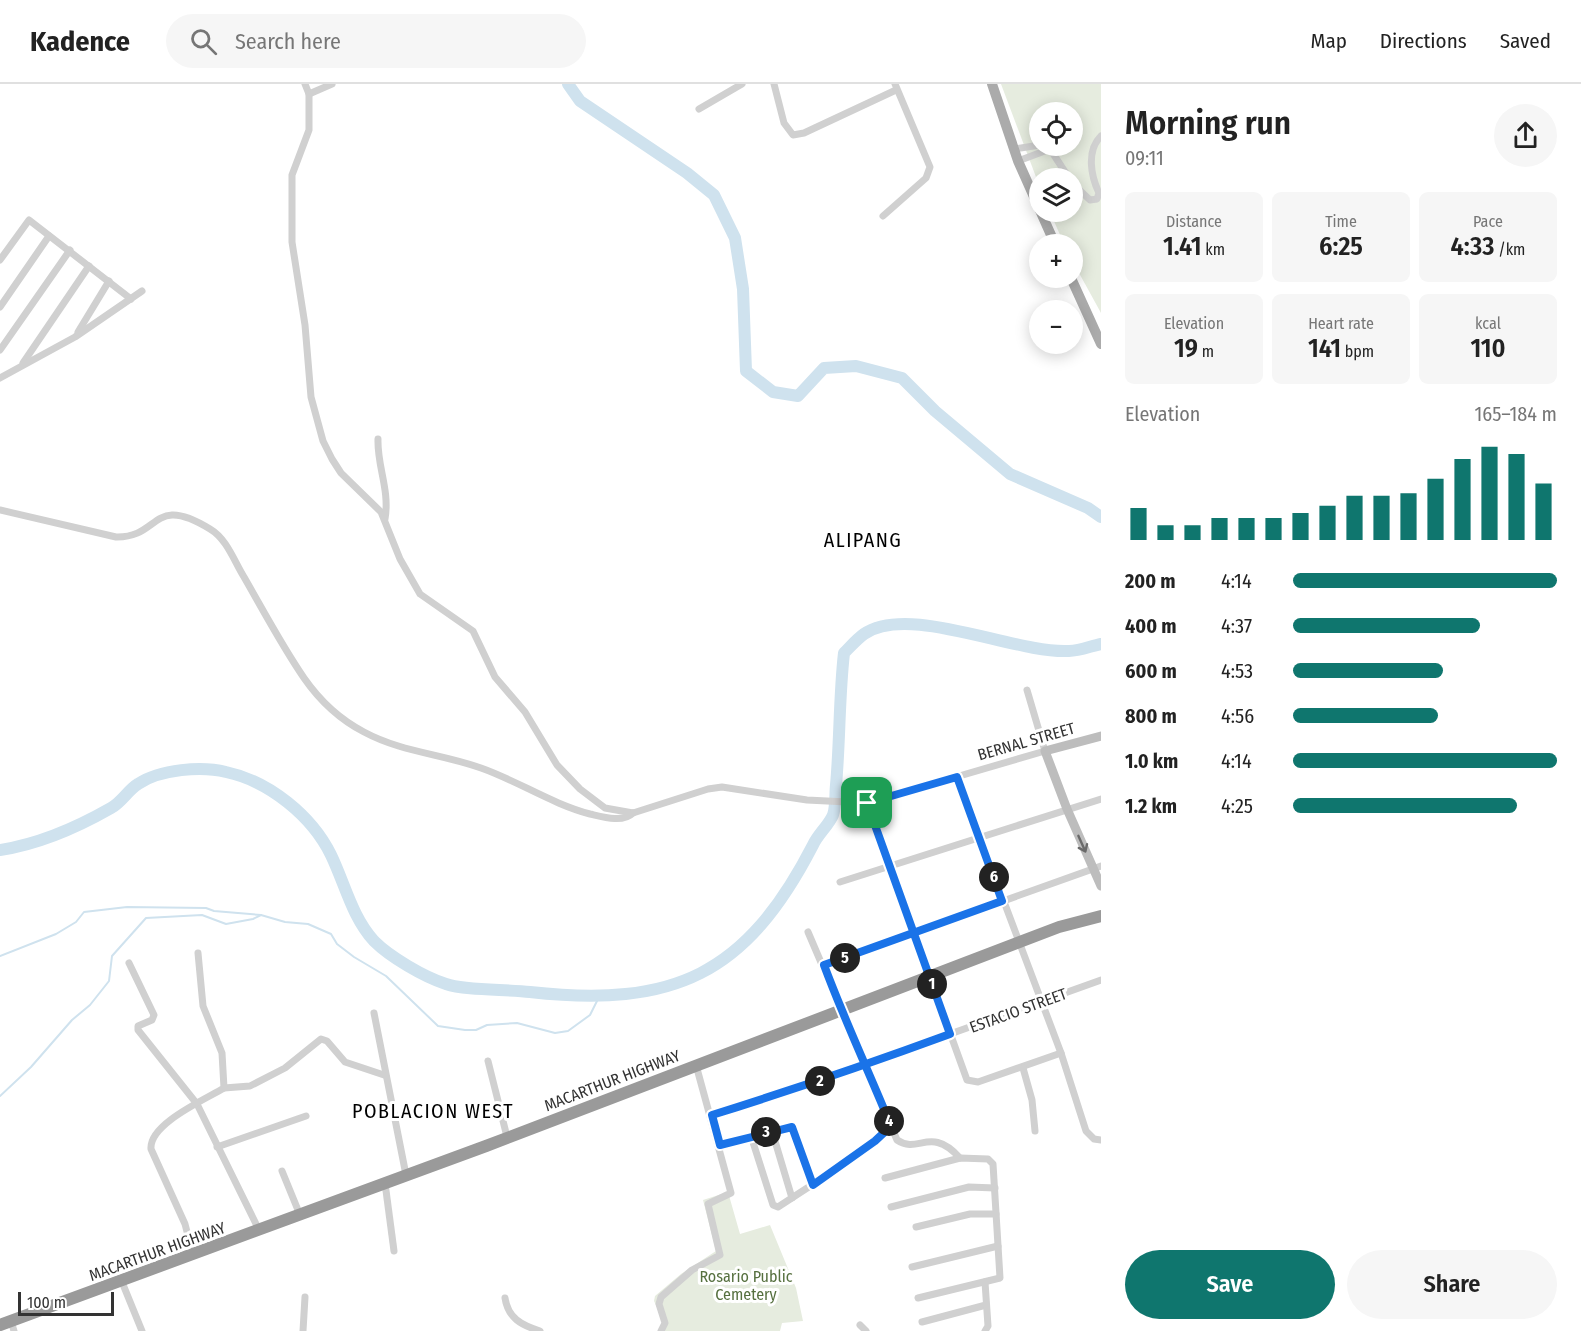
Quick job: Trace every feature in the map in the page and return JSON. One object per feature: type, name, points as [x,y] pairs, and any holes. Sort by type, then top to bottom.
[{"type":"highway","name":"MACARTHUR HIGHWAY","points":[[9,1326],[1019,942],[1083,919],[1101,915]]},
{"type":"main road","points":[[992,84],[1018,161],[1051,234]]},
{"type":"main road","points":[[1076,288],[1101,344]]},
{"type":"main road","name":"BERNAL STREET","points":[[1045,751],[1101,736]]},
{"type":"main road","points":[[1045,751],[1067,809],[1097,867],[1101,886]]},
{"type":"street","points":[[305,84],[309,94],[309,130],[296,162],[291,186],[292,242],[305,325],[311,397],[323,441],[336,466],[350,483],[372,502],[384,520],[413,584],[428,601],[473,631],[495,677],[525,712],[567,776],[605,808],[633,813]]},
{"type":"street","points":[[309,94],[332,84]]},
{"type":"street","points":[[699,109],[742,84]]},
{"type":"street","points":[[774,84],[784,123],[793,135],[804,133],[896,87],[930,166],[926,178],[883,216]]},
{"type":"street","points":[[1083,193],[1090,200],[1097,199],[1099,194],[1093,177],[1092,152],[1096,141],[1101,136]]},
{"type":"street","points":[[1014,149],[1029,149]]},
{"type":"street","points":[[1018,161],[1029,156]]},
{"type":"street","points":[[1052,156],[1061,168]]},
{"type":"street","points":[[0,260],[29,220],[131,298]]},
{"type":"street","points":[[0,307],[49,236]]},
{"type":"street","points":[[0,350],[70,250]]},
{"type":"street","points":[[21,366],[89,266]]},
{"type":"street","points":[[75,337],[109,281]]},
{"type":"street","points":[[0,378],[75,337],[142,291]]},
{"type":"street","points":[[378,439],[378,451],[386,486],[384,520]]},
{"type":"street","name":"BERNAL STREET","points":[[0,510],[116,537],[135,535],[160,516],[168,514],[190,518],[220,536],[300,673],[320,698],[343,719],[381,741],[408,750],[480,767],[589,814],[626,818],[633,813],[715,788],[737,788],[807,800],[867,803],[1045,751]]},
{"type":"street","points":[[1028,690],[1045,751]]},
{"type":"street","points":[[957,777],[1061,1053],[1086,1131],[1090,1137],[1101,1140]]},
{"type":"street","points":[[840,882],[1101,799]]},
{"type":"street","points":[[867,803],[964,1075],[970,1082],[978,1082],[1061,1053]]},
{"type":"street","points":[[824,965],[1097,867]]},
{"type":"street","points":[[808,932],[891,1126],[900,1142],[940,1142],[949,1146],[960,1158]]},
{"type":"street","points":[[198,952],[203,1006],[222,1053],[224,1088]]},
{"type":"street","points":[[129,963],[154,1016],[137,1029],[197,1104],[260,1230]]},
{"type":"street","name":"ESTACIO STREET","points":[[712,1115],[866,1065],[1101,980]]},
{"type":"street","points":[[374,1013],[384,1075],[388,1084],[406,1175]]},
{"type":"street","points":[[193,1255],[185,1224],[151,1149],[151,1142],[158,1129],[224,1088],[245,1088],[259,1081],[295,1061],[321,1039],[327,1041],[345,1062],[384,1075]]},
{"type":"street","points":[[488,1061],[507,1137]]},
{"type":"street","points":[[661,1331],[665,1323],[659,1304],[661,1298],[692,1270],[720,1254],[708,1206],[710,1202],[731,1192],[712,1115],[696,1065]]},
{"type":"street","points":[[1023,1068],[1031,1094],[1035,1131]]},
{"type":"street","points":[[217,1147],[306,1116]]},
{"type":"street","points":[[720,1145],[788,1126],[794,1129],[813,1185]]},
{"type":"street","points":[[751,1136],[772,1205],[780,1206],[875,1141],[891,1126]]},
{"type":"street","points":[[772,1131],[792,1198]]},
{"type":"street","points":[[885,1178],[960,1158],[991,1160],[995,1188],[1000,1277],[918,1298]]},
{"type":"street","points":[[282,1171],[300,1215]]},
{"type":"street","points":[[385,1183],[394,1251]]},
{"type":"street","points":[[891,1207],[969,1187],[995,1188]]},
{"type":"street","points":[[916,1227],[970,1214],[996,1214]]},
{"type":"street","points":[[912,1267],[998,1246]]},
{"type":"street","points":[[985,1281],[988,1326],[985,1331]]},
{"type":"street","points":[[122,1282],[142,1331]]},
{"type":"street","points":[[303,1331],[305,1297]]},
{"type":"street","points":[[505,1298],[509,1315],[528,1328],[540,1331]]},
{"type":"street","points":[[922,1322],[986,1305]]},
{"type":"street","points":[[860,1325],[866,1331]]},
{"type":"green space","points":[[1001,84],[1101,84],[1101,313],[1083,280],[1083,234],[1060,234],[1054,222],[1083,222],[1083,168],[1033,168]]},
{"type":"green space","name":"Rosario Public Cemetery","points":[[728,1192],[740,1234],[770,1225],[796,1288],[803,1321],[782,1323],[780,1331],[663,1331],[663,1320],[654,1301],[655,1296],[681,1274],[716,1251],[703,1200]]},
{"type":"waterway","points":[[568,84],[580,101],[687,173],[714,195],[735,238],[743,289],[746,371],[773,392],[798,396],[824,368],[856,366],[902,378],[935,411],[1010,474],[1088,508],[1101,517]]},
{"type":"waterway","points":[[0,850],[43,839],[85,822],[115,805],[138,784],[158,775],[193,769],[226,772],[258,783],[288,802],[301,814],[313,827],[331,855],[354,911],[366,932],[389,953],[428,977],[464,988],[581,996],[626,994],[665,987],[700,973],[732,953],[761,925],[788,889],[815,841],[831,819],[835,804],[844,653],[861,636],[884,626],[907,624],[963,632],[1047,650],[1073,651],[1101,644]]},
{"type":"waterway","points":[[0,956],[56,934],[76,922],[84,912],[127,907],[206,908],[308,924],[331,934],[337,944],[354,957],[386,976],[438,1026],[476,1030],[487,1025],[517,1023],[555,1033],[568,1031],[590,1015],[600,995]]},
{"type":"waterway","points":[[0,1096],[31,1067],[72,1020],[90,1005],[109,981],[112,956],[146,918],[202,915],[226,924],[253,919],[261,915]]},
{"type":"district","name":"ALIPANG","points":[[863,540]]},
{"type":"district","name":"POBLACION WEST","points":[[433,1111]]},
{"type":"route","points":[[867,803],[913,933],[950,1034],[866,1065],[802,1087],[712,1115],[720,1145],[788,1126],[792,1127],[813,1185],[875,1141],[891,1126],[866,1065],[841,1010],[824,965],[913,933],[1002,901],[957,777],[867,803]]}]
